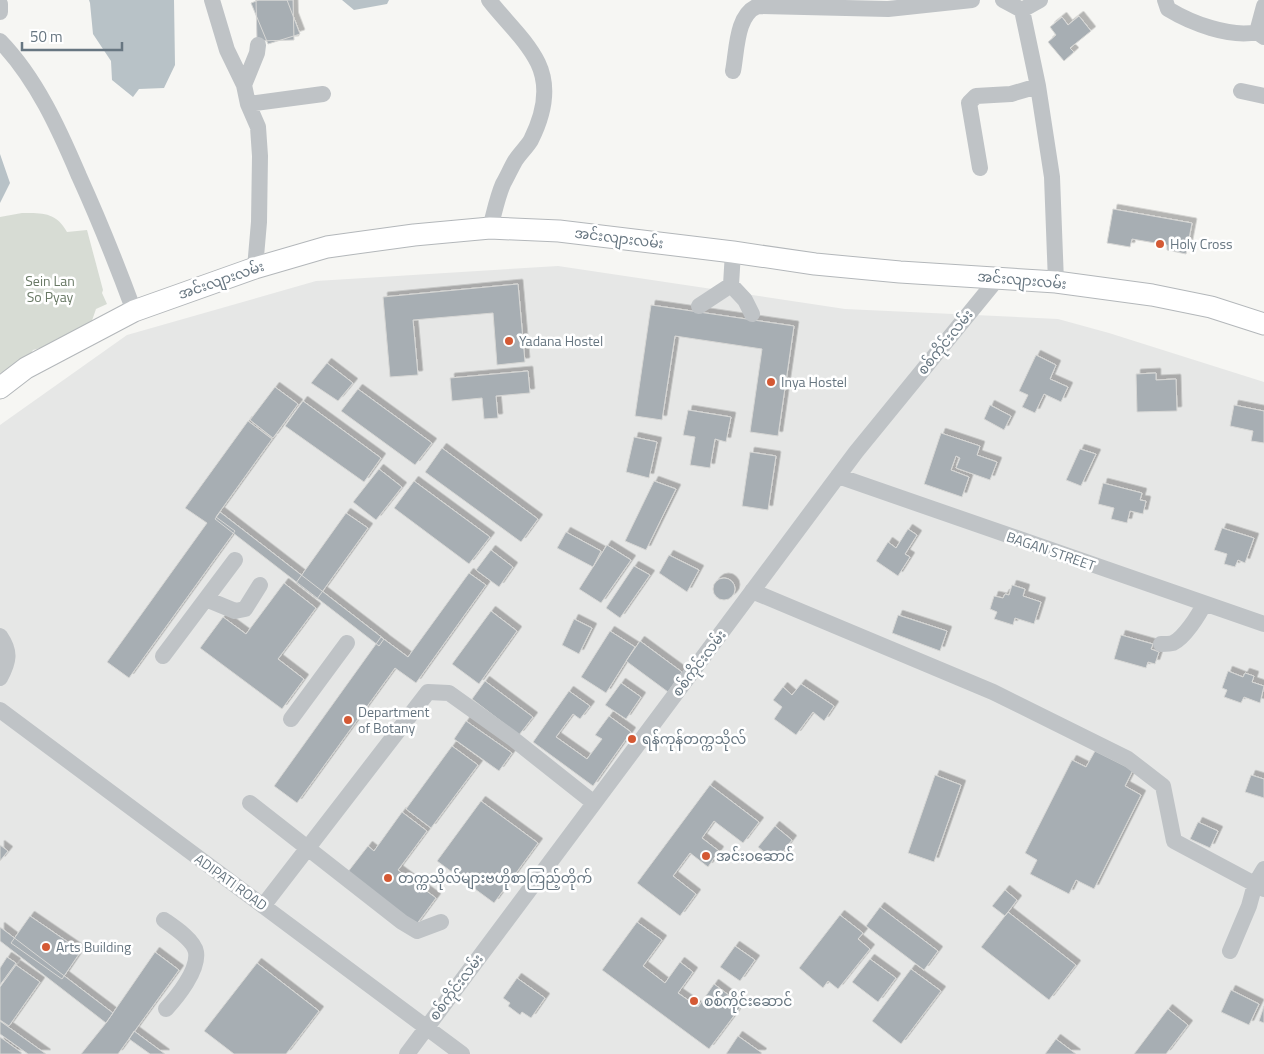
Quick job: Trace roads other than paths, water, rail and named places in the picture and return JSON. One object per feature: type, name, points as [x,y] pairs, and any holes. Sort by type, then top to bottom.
[{"type":"main road","name":"အင်းလျားလမ်း","points":[[0,388],[26,368],[134,311],[255,268],[327,248],[414,235],[490,228],[560,231],[816,264],[900,272],[991,285],[1056,282],[1152,295],[1211,307],[1264,324]]},
{"type":"street","points":[[212,0],[228,50],[244,85],[248,104],[258,128],[260,206],[255,268]]},
{"type":"street","points":[[489,0],[506,22],[525,41],[538,64],[544,83],[544,102],[539,123],[530,141],[515,161],[502,187],[490,228]]},
{"type":"street","points":[[733,70],[743,20],[752,9],[758,6],[888,9],[972,0]]},
{"type":"street","points":[[1003,0],[1022,10]]},
{"type":"street","points":[[1022,10],[1040,0]]},
{"type":"street","points":[[1165,0],[1168,9],[1184,19],[1216,29],[1260,35],[1264,6]]},
{"type":"street","points":[[0,4],[0,12]]},
{"type":"street","points":[[1022,10],[1038,86],[1052,177],[1056,282]]},
{"type":"street","points":[[0,41],[34,87],[62,135],[114,255],[134,311]]},
{"type":"street","points":[[244,85],[257,53],[258,45]]},
{"type":"street","points":[[980,168],[969,103],[976,96],[1011,94],[1038,86]]},
{"type":"street","points":[[1241,91],[1264,96]]},
{"type":"street","points":[[248,104],[323,94]]},
{"type":"street","points":[[733,252],[731,285],[745,300],[752,314]]},
{"type":"street","points":[[699,306],[731,285]]},
{"type":"street","name":"စစ်ကိုင်းလမ်း","points":[[407,1054],[838,476],[991,285]]},
{"type":"street","name":"BAGAN STREET","points":[[838,476],[1264,624]]},
{"type":"street","points":[[163,656],[235,560]]},
{"type":"street","points":[[206,599],[235,611],[245,609],[260,585]]},
{"type":"street","points":[[752,591],[993,692],[1128,759],[1163,786],[1174,841],[1260,886]]},
{"type":"street","points":[[1161,644],[1173,643],[1184,633],[1198,617],[1204,604]]},
{"type":"street","points":[[0,636],[7,648],[0,678]]},
{"type":"street","points":[[291,720],[347,643]]},
{"type":"street","points":[[263,906],[428,692],[449,693],[512,738],[594,803]]},
{"type":"street","name":"ADIPATI ROAD","points":[[0,710],[462,1054]]},
{"type":"street","points":[[250,803],[410,927],[417,931],[441,922]]},
{"type":"street","points":[[1230,951],[1249,906],[1260,886],[1264,870]]},
{"type":"street","points":[[164,920],[186,937],[196,951],[196,965],[178,996],[166,1009]]},
{"type":"place","name":"Holy Cross","points":[[1160,244]]},
{"type":"place","name":"Yadana Hostel","points":[[509,341]]},
{"type":"place","name":"Inya Hostel","points":[[771,382]]},
{"type":"place","name":"Department of Botany","points":[[348,720]]},
{"type":"place","name":"ရန်ကုန်တက္ကသိုလ်","points":[[632,739]]},
{"type":"place","name":"အင်းဝ‌ဆောင်","points":[[706,856]]},
{"type":"place","name":"တက္ကသိုလ်များဗဟိုစာကြည့်တိုက်","points":[[388,878]]},
{"type":"place","name":"Arts Building","points":[[46,947]]},
{"type":"place","name":"စစ်ကိုင်းဆောင်","points":[[694,1001]]},
{"type":"park label","name":"Sein Lan So Pyay","points":[[50,290]]}]
